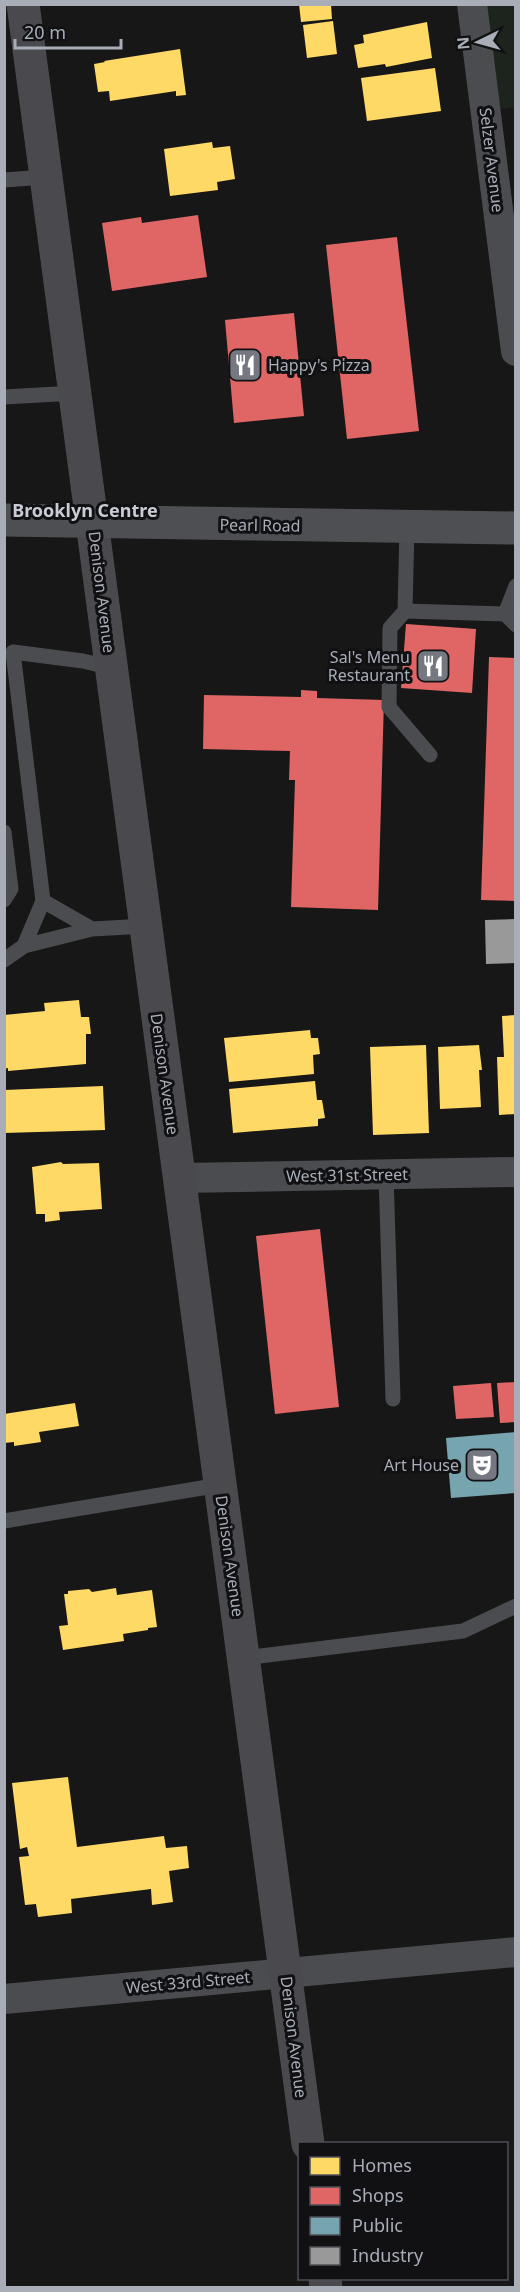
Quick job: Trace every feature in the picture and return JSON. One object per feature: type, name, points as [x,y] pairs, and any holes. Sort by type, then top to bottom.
[{"type":"main road","name":"Denison Avenue","points":[[23,4],[308,2142]]},
{"type":"main road","name":"Pearl Road","points":[[4,520],[516,528]]},
{"type":"street","name":"Selzer Avenue","points":[[472,4],[516,351]]},
{"type":"street","name":"West 31st Street","points":[[179,1178],[516,1172]]},
{"type":"street","name":"West 33rd Street","points":[[4,1999],[516,1952]]},
{"type":"lane","points":[[4,180],[46,177]]},
{"type":"lane","points":[[4,397],[75,393]]},
{"type":"lane","points":[[406,527],[405,612],[390,628],[389,707],[430,755]]},
{"type":"lane","points":[[405,612],[510,620],[516,586]]},
{"type":"lane","points":[[14,659],[83,662],[112,668]]},
{"type":"lane","points":[[4,688],[14,659]]},
{"type":"lane","points":[[14,659],[43,901],[24,946]]},
{"type":"lane","points":[[4,832],[11,889],[4,900]]},
{"type":"lane","points":[[43,901],[92,929]]},
{"type":"lane","points":[[4,960],[24,946],[92,929],[146,926]]},
{"type":"lane","points":[[386,1174],[393,1399]]},
{"type":"lane","points":[[4,1521],[220,1485]]},
{"type":"lane","points":[[244,1658],[463,1631],[516,1606]]},
{"type":"shaded area","points":[[472,5],[515,5],[515,107],[485,111]]},
{"type":"building: Homes","points":[[299,4],[331,4],[332,19],[301,22]]},
{"type":"building: Homes","points":[[333,21],[337,54],[307,58],[303,25]]},
{"type":"building: Homes","points":[[427,22],[432,58],[386,67],[385,64],[358,68],[354,45],[364,43],[363,35]]},
{"type":"building: Homes","points":[[180,49],[186,95],[176,96],[176,91],[110,101],[109,91],[98,92],[94,64]]},
{"type":"building: Homes","points":[[435,68],[441,111],[367,121],[361,78]]},
{"type":"building: Homes","points":[[212,142],[213,148],[230,146],[235,179],[217,182],[218,190],[170,196],[164,149]]},
{"type":"building: Homes","points":[[79,1000],[81,1017],[89,1017],[91,1034],[86,1034],[86,1064],[8,1071],[8,1068],[4,1069],[4,1015],[45,1011],[44,1003]]},
{"type":"building: Homes","points":[[516,1015],[516,1114],[499,1115],[497,1057],[504,1057],[502,1016]]},
{"type":"building: Homes","points":[[310,1030],[311,1038],[318,1038],[320,1054],[313,1055],[314,1074],[229,1082],[224,1038]]},
{"type":"building: Homes","points":[[426,1045],[429,1133],[373,1135],[370,1047]]},
{"type":"building: Homes","points":[[479,1045],[482,1070],[479,1070],[481,1107],[440,1109],[438,1047]]},
{"type":"building: Homes","points":[[315,1081],[317,1100],[322,1100],[325,1118],[318,1119],[318,1126],[233,1133],[229,1089]]},
{"type":"building: Homes","points":[[103,1086],[105,1130],[4,1133],[4,1090]]},
{"type":"building: Homes","points":[[61,1162],[63,1164],[99,1163],[102,1209],[59,1212],[60,1220],[45,1222],[45,1214],[36,1214],[32,1167]]},
{"type":"building: Homes","points":[[75,1403],[79,1426],[39,1432],[41,1442],[14,1446],[14,1442],[4,1443],[4,1414]]},
{"type":"building: Homes","points":[[116,1588],[117,1595],[152,1590],[157,1627],[123,1634],[124,1641],[63,1650],[59,1626],[68,1625],[64,1594],[68,1594],[68,1591],[89,1589],[92,1592]]},
{"type":"building: Homes","points":[[68,1777],[77,1847],[164,1836],[166,1848],[187,1846],[189,1868],[169,1871],[173,1902],[152,1905],[151,1889],[71,1899],[72,1913],[38,1917],[36,1904],[25,1905],[19,1857],[29,1856],[27,1847],[20,1849],[12,1783]]},
{"type":"building: Shops","points":[[198,215],[207,277],[112,291],[102,223],[141,217],[142,223]]},
{"type":"building: Shops","points":[[397,237],[419,431],[347,439],[326,245]]},
{"type":"building: Shops","points":[[294,313],[304,416],[234,423],[225,320]]},
{"type":"building: Shops","points":[[406,624],[476,629],[472,693],[401,688]]},
{"type":"building: Shops","points":[[489,657],[516,658],[516,901],[481,900]]},
{"type":"building: Shops","points":[[301,690],[317,691],[317,698],[384,700],[378,910],[291,907],[295,780],[289,780],[290,751],[203,749],[204,695],[301,697]]},
{"type":"building: Shops","points":[[320,1229],[339,1407],[275,1414],[256,1236]]},
{"type":"building: Shops","points":[[516,1382],[516,1422],[500,1423],[497,1383]]},
{"type":"building: Shops","points":[[491,1383],[494,1417],[456,1419],[453,1386]]},
{"type":"building: Public","name":"Art House","points":[[516,1432],[516,1493],[451,1498],[446,1438]]},
{"type":"building: Industry","points":[[516,919],[516,963],[486,964],[485,920]]},
{"type":"place","name":"Happy's Pizza","points":[[245,365]]},
{"type":"place","name":"Sal's Menu Restaurant","points":[[433,666]]},
{"type":"place","name":"Art House","points":[[482,1465]]},
{"type":"district","name":"Brooklyn Centre","points":[[85,510]]}]
